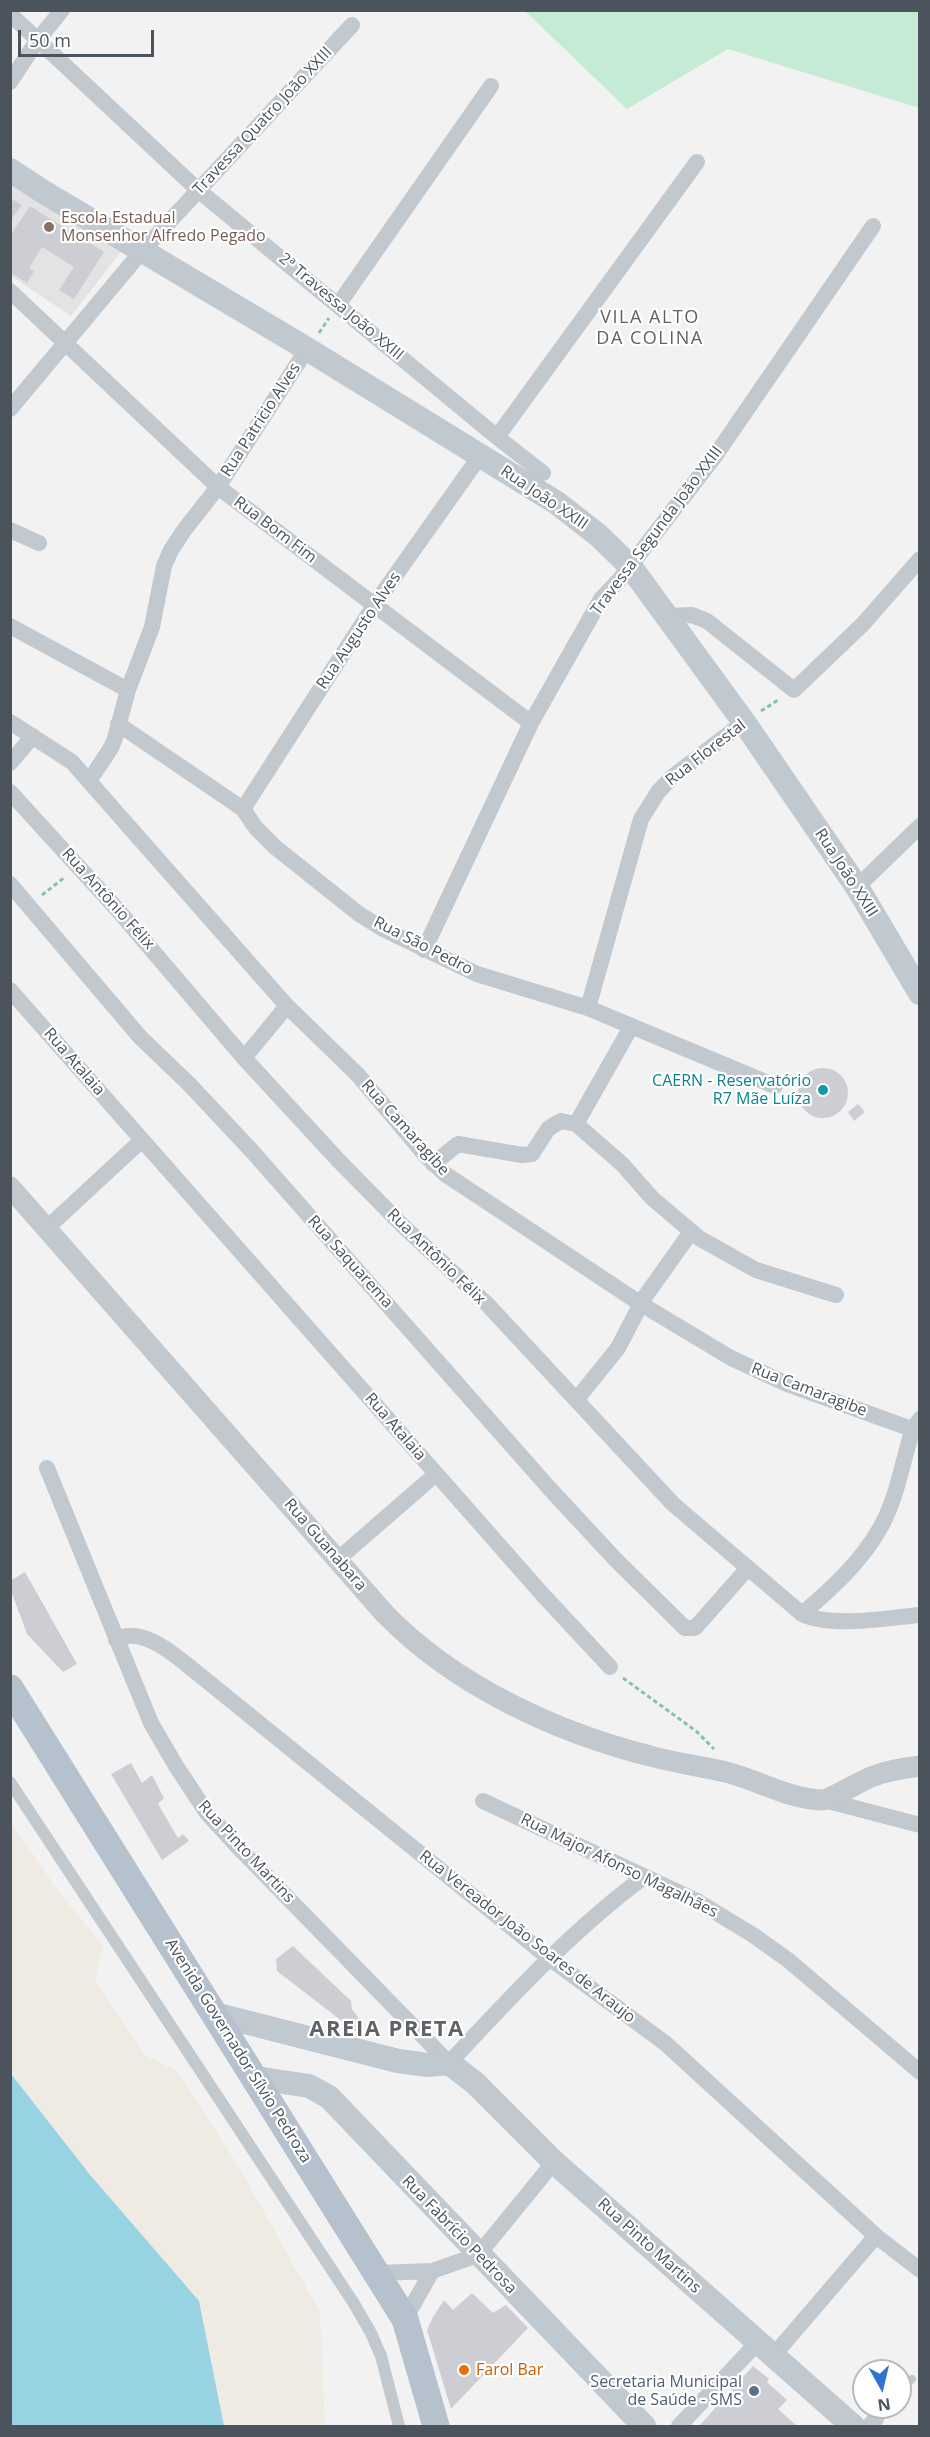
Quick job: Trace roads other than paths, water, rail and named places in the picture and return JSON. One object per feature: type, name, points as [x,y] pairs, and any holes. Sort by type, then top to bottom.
[{"type":"main road","name":"Rua João XXIII","points":[[10,170],[557,503],[598,535],[630,566],[744,722],[857,887],[920,993]]},
{"type":"main road","name":"Avenida Governador Sílvio Pedroza","points":[[10,1688],[405,2319],[436,2427]]},
{"type":"main road","points":[[214,2014],[398,2061],[428,2065],[448,2063]]},
{"type":"main road","name":"Rua Pinto Martins","points":[[448,2063],[488,2094],[555,2162],[853,2427]]},
{"type":"main road","name":"Rua Fabrício Pedrosa","points":[[256,2078],[309,2086],[329,2097],[644,2427]]},
{"type":"street","points":[[10,82],[62,10]]},
{"type":"street","name":"2ª Travessa João XXIII","points":[[10,14],[198,190],[543,473]]},
{"type":"street","name":"Travessa Quatro João XXIII","points":[[10,409],[67,344],[142,251],[352,25]]},
{"type":"street","points":[[338,304],[491,86]]},
{"type":"street","points":[[497,437],[697,162]]},
{"type":"street","name":"Travessa Segunda João XXIII","points":[[424,950],[531,723],[601,599],[620,579],[715,456],[873,226]]},
{"type":"street","name":"Rua Bom Fim","points":[[10,291],[218,487],[531,723]]},
{"type":"street","name":"Rua Patricio Alves","points":[[88,781],[111,748],[128,690],[152,627],[164,566],[171,550],[185,528],[218,487],[307,349]]},
{"type":"street","name":"Rua Augusto Alves","points":[[243,809],[375,604],[480,456]]},
{"type":"street","points":[[10,530],[39,543]]},
{"type":"street","points":[[668,616],[692,615],[707,621],[794,690],[863,624],[920,559]]},
{"type":"street","points":[[10,626],[128,690]]},
{"type":"street","name":"Rua Camaragibe","points":[[10,722],[63,755],[287,1006],[358,1075],[433,1164],[457,1183],[641,1304],[731,1358],[759,1372],[917,1427]]},
{"type":"street","name":"Rua Florestal","points":[[588,1008],[641,819],[658,792],[672,777],[744,722]]},
{"type":"street","name":"Rua São Pedro","points":[[118,724],[243,809],[256,828],[308,875],[367,919],[424,950],[477,974],[588,1008],[775,1086]]},
{"type":"street","points":[[10,763],[33,736]]},
{"type":"street","name":"Rua Antônio Félix","points":[[10,792],[80,866],[198,1001],[244,1058],[339,1161],[403,1226],[486,1303],[673,1504],[802,1614],[811,1619],[920,1615]]},
{"type":"street","points":[[857,887],[920,826]]},
{"type":"street","name":"Rua Saquarema","points":[[10,884],[140,1037],[189,1084],[251,1150],[615,1559],[685,1628],[695,1628],[748,1568]]},
{"type":"street","name":"Rua Atalaia","points":[[10,990],[543,1595],[610,1667]]},
{"type":"street","points":[[244,1058],[287,1006]]},
{"type":"street","points":[[576,1124],[631,1027]]},
{"type":"street","points":[[433,1164],[458,1144],[522,1155],[532,1154],[548,1129],[561,1121],[576,1124],[622,1164],[652,1198],[692,1232],[756,1270],[836,1295]]},
{"type":"street","points":[[47,1228],[142,1140]]},
{"type":"street","name":"Rua Guanabara","points":[[10,1187],[404,1634],[452,1671],[510,1704],[558,1725],[649,1756],[729,1773],[775,1790],[824,1800]]},
{"type":"street","points":[[577,1399],[618,1348],[641,1304],[692,1232]]},
{"type":"street","points":[[802,1614],[835,1586],[857,1562],[880,1529],[892,1502],[917,1427]]},
{"type":"street","name":"Rua Pinto Martins","points":[[47,1468],[151,1723],[176,1767],[207,1813],[448,2063]]},
{"type":"street","points":[[338,1560],[436,1474]]},
{"type":"street","name":"Rua Vereador João Soares de Araujo","points":[[116,1641],[131,1635],[139,1636],[172,1653],[549,1957],[665,2043],[876,2236],[920,2270]]},
{"type":"street","points":[[824,1800],[872,1776],[920,1766]]},
{"type":"street","points":[[10,1782],[358,2309],[381,2356],[399,2427]]},
{"type":"street","points":[[824,1800],[920,1825]]},
{"type":"street","name":"Rua Major Afonso Magalhães","points":[[483,1801],[697,1901],[753,1935],[788,1960],[920,2072]]},
{"type":"street","points":[[448,2063],[549,1957],[606,1906],[644,1877]]},
{"type":"street","points":[[378,2273],[432,2271],[478,2255],[555,2162]]},
{"type":"street","points":[[679,2427],[765,2349],[876,2236]]},
{"type":"street","points":[[405,2319],[432,2271]]},
{"type":"water","points":[[11,2074],[91,2176],[199,2301],[224,2426],[11,2426]]},
{"type":"place","name":"Escola Estadual Monsenhor Alfredo Pegado","points":[[49,227]]},
{"type":"place","name":"CAERN - Reservatório R7 Mãe Luíza","points":[[823,1090]]},
{"type":"place","name":"Farol Bar","points":[[464,2370]]},
{"type":"place","name":"Secretaria Municipal de Saúde - SMS","points":[[754,2391]]},
{"type":"district","name":"VILA ALTO DA COLINA","points":[[650,328]]},
{"type":"district","name":"AREIA PRETA","points":[[387,2030]]}]
